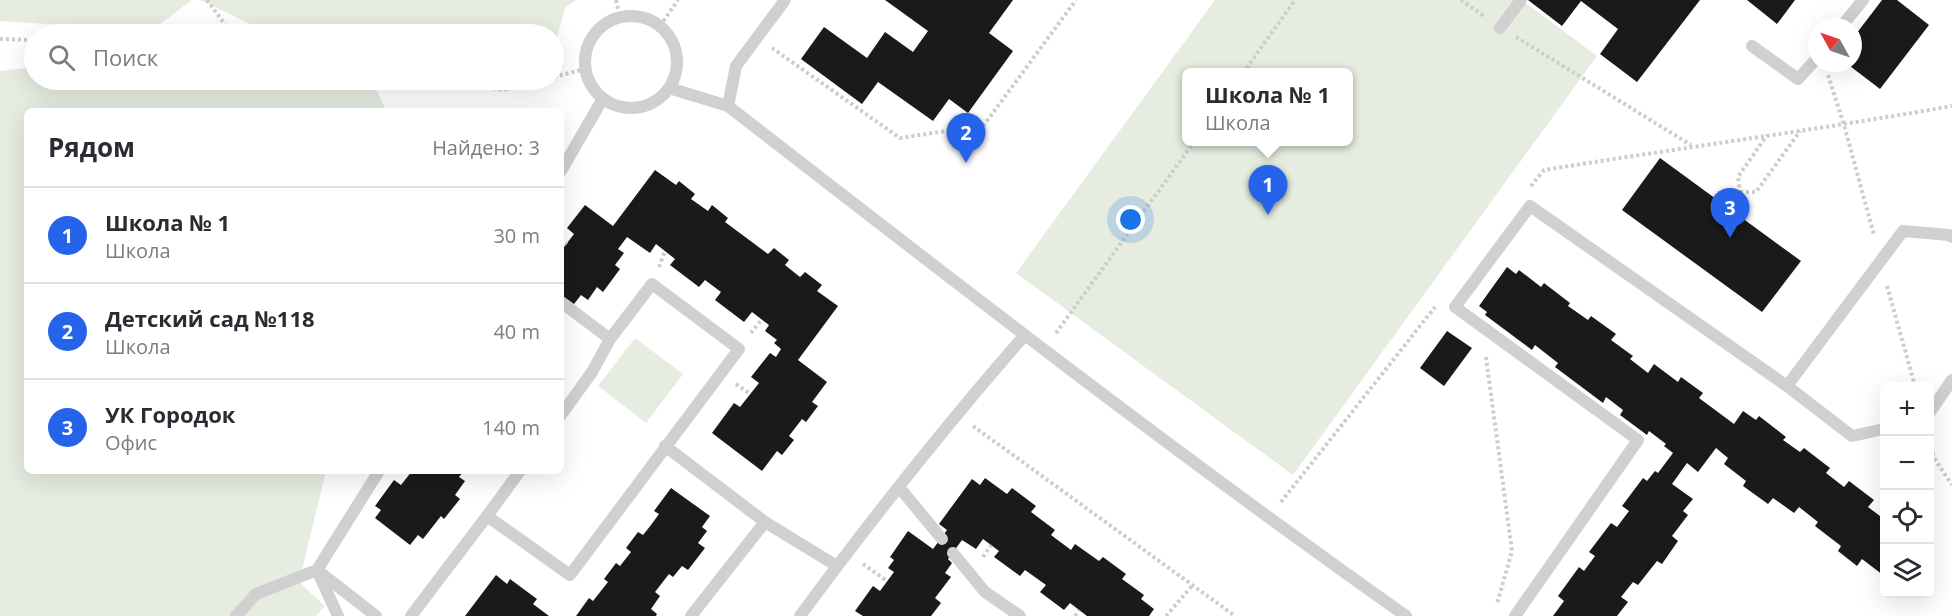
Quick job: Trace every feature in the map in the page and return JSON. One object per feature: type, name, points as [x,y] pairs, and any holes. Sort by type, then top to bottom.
[{"type":"lane","points":[[728,106],[736,66],[785,0]]},
{"type":"lane","points":[[1500,28],[1521,0]]},
{"type":"lane","points":[[1848,18],[1863,0]]},
{"type":"lane","points":[[634,16],[648,19],[660,26],[670,36],[676,49],[678,62],[669,88],[659,99],[646,107],[631,109],[616,107],[602,100],[588,81],[585,69],[584,55],[597,31],[607,22],[620,17],[634,16]]},
{"type":"lane","points":[[1752,46],[1798,80],[1808,68]]},
{"type":"lane","points":[[669,88],[728,106],[1042,350],[1268,519],[1406,616]]},
{"type":"lane","points":[[564,166],[602,100]]},
{"type":"lane","points":[[1515,616],[1638,440],[1455,307],[1530,206],[1787,386],[1852,436],[1880,430]]},
{"type":"lane","points":[[1787,386],[1903,231],[1952,237]]},
{"type":"lane","points":[[487,516],[570,575],[739,349],[652,284],[610,339],[592,372],[564,411]]},
{"type":"lane","points":[[564,304],[610,339]]},
{"type":"lane","points":[[800,616],[847,552],[956,414],[1024,336]]},
{"type":"lane","points":[[1934,405],[1952,380]]},
{"type":"lane","points":[[665,446],[765,522],[837,566]]},
{"type":"lane","points":[[236,616],[256,594],[317,570],[377,474]]},
{"type":"lane","points":[[411,616],[518,474]]},
{"type":"lane","points":[[899,487],[942,539]]},
{"type":"lane","points":[[692,616],[765,522]]},
{"type":"lane","points":[[953,553],[985,592],[1020,616]]},
{"type":"lane","points":[[317,570],[338,616]]},
{"type":"lane","points":[[317,570],[376,616]]},
{"type":"path","points":[[207,0],[225,24]]},
{"type":"path","points":[[616,0],[620,17]]},
{"type":"path","points":[[660,26],[678,0]]},
{"type":"path","points":[[757,37],[900,138],[984,125],[1076,0]]},
{"type":"path","points":[[1246,68],[1295,0]]},
{"type":"path","points":[[1461,0],[1500,28],[1691,146]]},
{"type":"path","points":[[0,39],[24,40]]},
{"type":"path","points":[[564,74],[585,69]]},
{"type":"path","points":[[1827,73],[1844,125],[1914,382]]},
{"type":"path","points":[[1529,188],[1544,170],[1691,146],[1844,125],[1952,106]]},
{"type":"path","points":[[1740,192],[1756,192],[1800,131]]},
{"type":"path","points":[[1728,207],[1740,192],[1738,177],[1767,135]]},
{"type":"path","points":[[1042,350],[1053,338],[1190,146]]},
{"type":"path","points":[[1268,519],[1442,298]]},
{"type":"path","points":[[1482,350],[1487,358],[1512,551],[1496,605]]},
{"type":"path","points":[[956,414],[1235,616]]},
{"type":"path","points":[[1934,458],[1952,485]]},
{"type":"path","points":[[847,552],[887,581]]},
{"type":"path","points":[[1166,616],[1192,586]]},
{"type":"path","points":[[1075,616],[1079,610]]},
{"type":"shaded area","points":[[0,0],[192,0],[160,24],[45,24],[0,21]]},
{"type":"shaded area","points":[[200,0],[576,0],[565,8],[561,24],[250,24]]},
{"type":"shaded area","points":[[1215,0],[1522,0],[1597,56],[1293,475],[1016,273]]},
{"type":"shaded area","points":[[24,68],[24,90],[377,90],[385,108],[24,108],[24,474],[325,474],[299,582],[325,606],[316,616],[0,616],[0,71]]},
{"type":"shaded area","points":[[635,338],[683,374],[646,423],[598,386]]},
{"type":"building","points":[[885,0],[1013,0],[989,33],[1013,51],[968,113],[949,99],[933,121],[878,82],[862,104],[801,59],[824,27],[867,58],[885,32],[913,52],[928,31]]},
{"type":"building","points":[[1528,0],[1700,0],[1637,82],[1600,54],[1618,29],[1581,1],[1562,26]]},
{"type":"building","points":[[1747,0],[1795,0],[1777,24]]},
{"type":"building","points":[[1882,0],[1897,0],[1929,25],[1880,89],[1858,72],[1862,72],[1862,26]]},
{"type":"building","points":[[1660,158],[1801,261],[1762,312],[1622,210]]},
{"type":"building","points":[[655,170],[676,185],[679,181],[695,194],[691,199],[708,211],[712,205],[728,218],[725,222],[768,254],[774,248],[789,260],[785,265],[800,277],[805,272],[822,285],[817,291],[838,306],[798,360],[827,382],[812,402],[818,406],[806,422],[802,419],[789,436],[794,440],[782,455],[777,451],[762,471],[712,433],[734,403],[740,407],[759,383],[751,377],[770,353],[776,357],[781,349],[774,343],[777,340],[765,331],[769,325],[752,312],[744,322],[715,300],[721,292],[705,280],[699,287],[670,265],[675,259],[656,244],[650,253],[627,237],[618,249],[624,253],[615,265],[620,269],[603,292],[597,287],[588,300],[581,295],[574,304],[564,297],[564,247],[574,234],[567,228],[585,205],[613,226]]},
{"type":"building","points":[[1507,267],[1516,274],[1519,270],[1541,287],[1544,283],[1570,303],[1568,306],[1588,320],[1591,316],[1616,334],[1611,340],[1633,356],[1630,359],[1648,373],[1654,364],[1678,382],[1681,377],[1703,393],[1699,398],[1734,424],[1743,411],[1756,420],[1759,416],[1786,437],[1783,440],[1800,452],[1804,448],[1830,468],[1826,473],[1844,487],[1849,481],[1874,500],[1868,507],[1880,516],[1880,573],[1862,559],[1857,566],[1838,551],[1841,546],[1815,526],[1818,522],[1799,507],[1794,513],[1773,498],[1768,504],[1743,486],[1746,481],[1724,464],[1728,458],[1716,448],[1698,472],[1687,463],[1672,484],[1693,499],[1683,511],[1688,515],[1672,536],[1678,541],[1662,564],[1657,561],[1638,585],[1633,582],[1621,597],[1628,602],[1617,616],[1553,616],[1564,601],[1558,596],[1579,567],[1584,571],[1595,556],[1589,552],[1611,523],[1617,527],[1629,511],[1622,506],[1643,478],[1647,481],[1655,471],[1658,473],[1673,453],[1664,446],[1666,444],[1649,431],[1647,435],[1620,415],[1623,410],[1606,397],[1603,403],[1555,367],[1558,363],[1535,345],[1532,350],[1485,315],[1487,312],[1479,306]]},
{"type":"building","points":[[1447,331],[1472,348],[1444,386],[1420,368]]},
{"type":"building","points":[[410,474],[462,474],[459,477],[465,481],[455,495],[460,499],[444,519],[441,516],[423,539],[418,535],[410,545],[375,518],[381,510],[375,506],[394,480],[401,485]]},
{"type":"building","points":[[985,478],[1007,494],[1012,488],[1036,506],[1031,512],[1055,530],[1051,535],[1071,550],[1075,544],[1099,561],[1103,557],[1126,574],[1122,579],[1144,595],[1141,599],[1154,609],[1149,616],[1087,616],[1070,603],[1064,610],[1040,592],[1046,585],[1025,570],[1020,576],[994,557],[999,551],[983,539],[976,549],[962,540],[948,559],[952,563],[945,573],[951,577],[935,598],[941,603],[931,616],[863,616],[855,611],[873,586],[880,591],[894,572],[888,568],[894,560],[890,557],[908,531],[933,549],[947,530],[939,524],[972,479],[980,485]]},
{"type":"building","points":[[671,488],[710,516],[702,527],[707,531],[698,543],[705,548],[688,570],[682,566],[673,577],[669,574],[655,592],[660,596],[651,609],[657,614],[656,616],[576,616],[589,598],[593,601],[608,582],[604,579],[616,563],[620,566],[631,552],[626,548],[638,532],[643,535],[651,525],[659,514],[654,511]]},
{"type":"building","points":[[496,575],[507,584],[510,579],[537,599],[533,604],[549,616],[465,616]]},
{"type":"place","name":"Детский сад №118","points":[[966,163]]},
{"type":"place","name":"Школа № 1","points":[[1268,215]]},
{"type":"place","name":"УК Городок","points":[[1730,238]]}]
